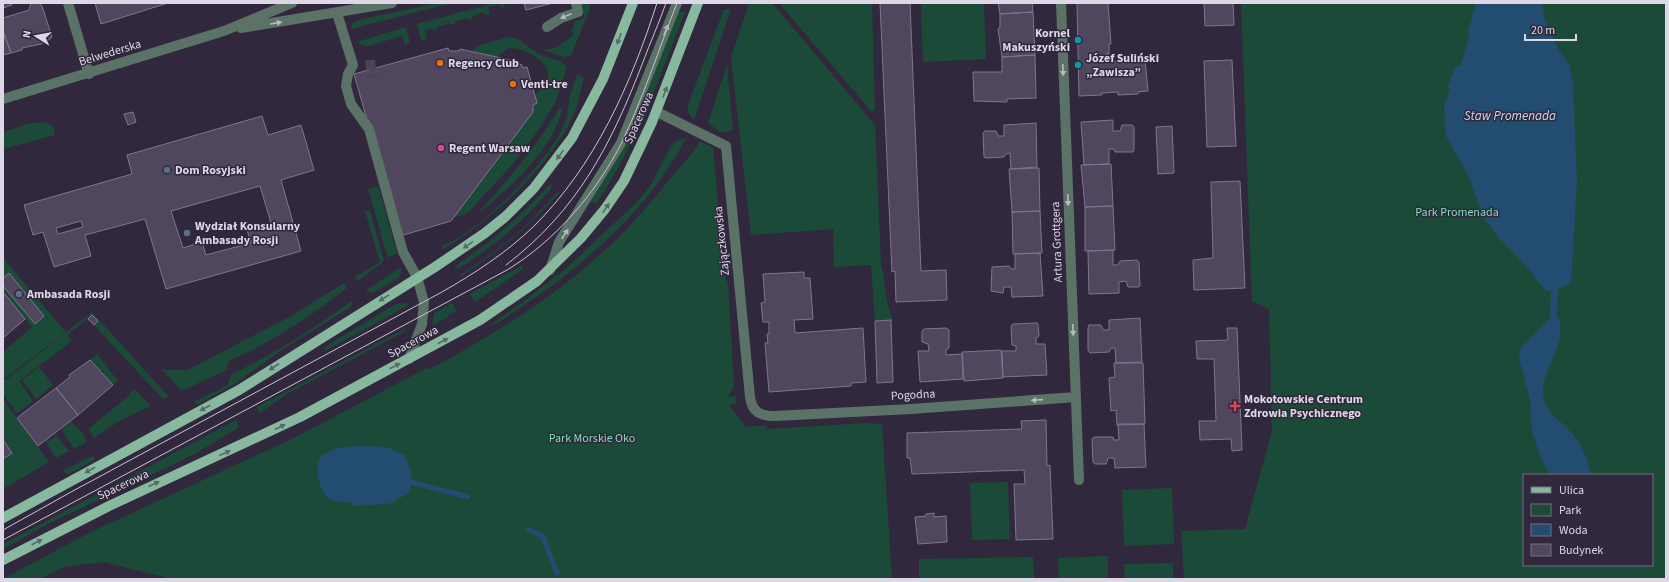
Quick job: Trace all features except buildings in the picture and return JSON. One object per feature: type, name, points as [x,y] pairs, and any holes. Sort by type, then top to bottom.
[{"type":"main road","points":[[3,518],[239,390],[461,250],[505,217],[534,188],[572,138],[591,105],[608,68],[633,3]]},
{"type":"main road","name":"Spacerowa","points":[[3,560],[109,506],[271,432],[409,359],[500,308],[550,270],[581,238],[614,195],[632,166],[657,112],[698,3]]},
{"type":"street","points":[[68,3],[89,74]]},
{"type":"street","name":"Belwederska","points":[[3,99],[89,74],[224,31],[292,3]]},
{"type":"street","name":"Belwederska","points":[[224,31],[392,3]]},
{"type":"street","points":[[547,27],[561,18],[578,12],[576,3]]},
{"type":"street","points":[[550,270],[559,242],[621,144],[677,3]]},
{"type":"street","name":"Artura Grottgera","points":[[1061,3],[1079,480]]},
{"type":"street","points":[[337,13],[353,65],[346,86],[352,104],[369,129],[403,252],[417,277],[424,298],[425,311],[422,324],[409,359]]},
{"type":"street","name":"Zajączkowska","points":[[657,112],[726,146],[750,396],[753,409]]},
{"type":"street","name":"Pogodna","points":[[753,409],[756,412],[768,416],[911,409],[1076,397]]},
{"type":"green space","points":[[437,3],[452,3],[351,29],[352,24],[358,20]]},
{"type":"green space","points":[[495,3],[504,3],[505,7],[501,8],[500,4],[488,7],[490,14],[485,15],[484,12],[472,16],[472,19],[468,21],[467,18],[455,22],[455,24],[451,25],[450,23],[437,27],[437,29],[433,30],[432,28],[425,30],[427,39],[421,40],[417,24]]},
{"type":"green space","points":[[580,3],[588,3],[590,8],[571,56],[564,57],[542,50],[555,48],[573,36],[572,30],[575,22],[585,17]]},
{"type":"green space","points":[[749,3],[772,3],[875,125],[881,264],[888,306],[893,320],[875,321],[871,265],[834,267],[833,229],[751,235],[731,57]]},
{"type":"green space","points":[[779,3],[872,3],[875,111],[871,111]]},
{"type":"green space","points":[[921,3],[984,3],[986,59],[923,62]]},
{"type":"green space","name":"Park Promenada","points":[[1241,3],[1666,3],[1666,579],[1184,579],[1181,531],[1245,529],[1272,431],[1269,309],[1252,301]]},
{"type":"green space","points":[[724,9],[731,9],[694,120],[688,112],[688,105]]},
{"type":"green space","points":[[678,12],[685,12],[646,111],[623,158],[596,204],[591,201],[629,137]]},
{"type":"green space","points":[[406,27],[410,43],[405,45],[402,36],[368,46],[357,42]]},
{"type":"green space","points":[[509,37],[521,41],[535,52],[543,56],[558,60],[567,67],[555,103],[540,128],[512,165],[472,208],[466,214],[437,222],[547,80],[548,74],[542,62],[536,57],[522,50],[509,48],[494,59],[471,53],[477,46]]},
{"type":"green space","points":[[727,65],[733,131],[720,132],[708,123]]},
{"type":"green space","points":[[577,75],[584,78],[577,107],[549,155],[534,173],[499,208],[481,223],[444,249],[441,246],[456,239],[474,227],[492,212],[511,194],[544,157],[556,140],[566,121],[570,95]]},
{"type":"green space","points":[[560,107],[562,108],[558,122],[542,151],[517,179],[480,212],[479,211],[502,187],[542,135]]},
{"type":"green space","points":[[45,122],[53,126],[55,135],[3,149],[3,132],[27,124]]},
{"type":"green space","points":[[686,138],[671,164],[654,188],[635,211],[592,254],[544,291],[501,321],[489,326],[527,299],[558,274],[559,275],[638,201],[652,183],[671,146],[676,141]]},
{"type":"green space","name":"Park Morskie Oko","points":[[700,141],[713,148],[725,278],[728,283],[734,387],[728,397],[736,396],[737,403],[729,405],[746,427],[766,425],[766,429],[867,423],[882,424],[892,579],[172,579],[103,562],[64,567],[39,579],[3,579],[91,532],[294,438],[427,368],[430,369],[529,310],[589,265],[616,239],[643,211],[689,157]]},
{"type":"green space","points":[[551,183],[551,189],[541,201],[508,233],[484,252],[458,269],[454,267],[481,248],[505,228]]},
{"type":"green space","points":[[378,186],[397,253],[388,258],[368,189]]},
{"type":"green space","points":[[560,192],[513,238],[488,258],[460,277],[461,274],[512,238],[546,205],[556,193]]},
{"type":"green space","points":[[370,210],[384,261],[358,281],[355,277],[380,262],[365,211]]},
{"type":"green space","name":"Ambasada Rosji","points":[[3,258],[66,332],[3,380],[3,352],[32,327],[3,292]]},
{"type":"green space","points":[[521,266],[523,269],[475,302],[470,294]]},
{"type":"green space","points":[[401,267],[400,277],[373,293],[365,291]]},
{"type":"green space","points":[[344,283],[347,288],[305,319],[260,346],[229,361],[226,370],[182,391],[162,370],[188,370],[291,316]]},
{"type":"green space","points":[[353,300],[351,307],[283,349],[236,383],[199,404],[193,402],[227,386],[231,375],[294,340]]},
{"type":"green space","points":[[405,303],[409,305],[325,351],[323,348],[396,304]]},
{"type":"green space","points":[[452,303],[457,312],[449,313],[448,317],[432,326],[434,313]]},
{"type":"green space","points":[[92,312],[169,397],[163,399],[94,325],[98,321],[92,315],[67,335],[72,341],[19,381],[33,401],[17,413],[4,396],[3,397],[3,382]]},
{"type":"green space","points":[[406,328],[407,329],[400,334],[287,394],[260,413],[257,407]]},
{"type":"green space","points":[[97,354],[118,381],[113,385],[102,374],[104,372],[102,370],[100,371],[90,360]]},
{"type":"green space","points":[[39,367],[53,385],[36,399],[22,380]]},
{"type":"green space","points":[[134,389],[151,406],[119,421],[94,438],[88,429],[126,398]]},
{"type":"green space","points":[[3,399],[49,462],[3,489],[3,459],[12,453],[3,440]]},
{"type":"green space","points":[[236,420],[239,427],[195,454],[48,524],[3,549],[3,544]]},
{"type":"green space","points":[[70,421],[83,433],[87,442],[74,449],[61,429]]},
{"type":"green space","points":[[54,433],[69,451],[56,458],[45,440],[47,439],[49,441],[55,437],[53,434]]},
{"type":"green space","points":[[94,455],[94,460],[68,474],[63,471]]},
{"type":"green space","points":[[1008,482],[1010,539],[972,540],[970,483]]},
{"type":"green space","points":[[1172,488],[1174,544],[1124,546],[1122,490]]},
{"type":"green space","points":[[1108,556],[1108,579],[1059,579],[1058,558]]},
{"type":"green space","points":[[1033,557],[1034,579],[919,579],[919,559]]},
{"type":"green space","points":[[1173,563],[1173,579],[1125,579],[1124,564]]},
{"type":"water","name":"Staw Promenada","points":[[1476,3],[1542,3],[1545,20],[1558,49],[1570,66],[1573,86],[1577,181],[1571,283],[1558,289],[1557,317],[1560,320],[1561,331],[1543,389],[1547,408],[1571,432],[1579,443],[1585,455],[1591,474],[1549,474],[1540,456],[1532,431],[1530,399],[1519,358],[1521,348],[1550,318],[1551,292],[1545,290],[1483,217],[1469,177],[1446,136],[1444,108],[1450,89],[1447,87],[1456,66],[1460,67],[1469,37],[1468,32]]},
{"type":"water","points":[[359,446],[386,447],[405,455],[404,457],[409,465],[411,474],[409,493],[394,501],[395,503],[355,506],[353,505],[353,502],[343,502],[328,498],[322,489],[318,477],[317,470],[320,459],[323,455],[340,448]]},
{"type":"waterway","points":[[411,482],[468,497]]},
{"type":"waterway","points":[[528,529],[543,537],[557,573]]},
{"type":"tunnel","points":[[370,60],[372,77]]},
{"type":"tram line","points":[[3,530],[442,292],[501,254],[533,227],[555,203],[575,178],[593,151],[623,93],[647,33],[657,3]]},
{"type":"tram line","points":[[506,265],[531,244],[553,222],[590,174],[605,148],[631,92],[666,3]]},
{"type":"tram line","points":[[3,540],[507,270],[542,245],[573,214],[587,197],[612,161],[637,108],[677,3]]},
{"type":"place","name":"Kornel Makuszyński","points":[[1078,40]]},
{"type":"place","name":"Regency Club","points":[[440,63]]},
{"type":"place","name":"Józef Suliński „Zawisza”","points":[[1078,65]]},
{"type":"place","name":"Venti-tre","points":[[513,84]]},
{"type":"place","name":"Regent Warsaw","points":[[441,148]]},
{"type":"place","name":"Dom Rosyjski","points":[[167,170]]},
{"type":"place","name":"Wydział Konsularny Ambasady Rosji","points":[[187,233]]},
{"type":"place","name":"Ambasada Rosji","points":[[19,294]]},
{"type":"place","name":"Mokotowskie Centrum Zdrowia Psychicznego","points":[[1235,406]]}]
